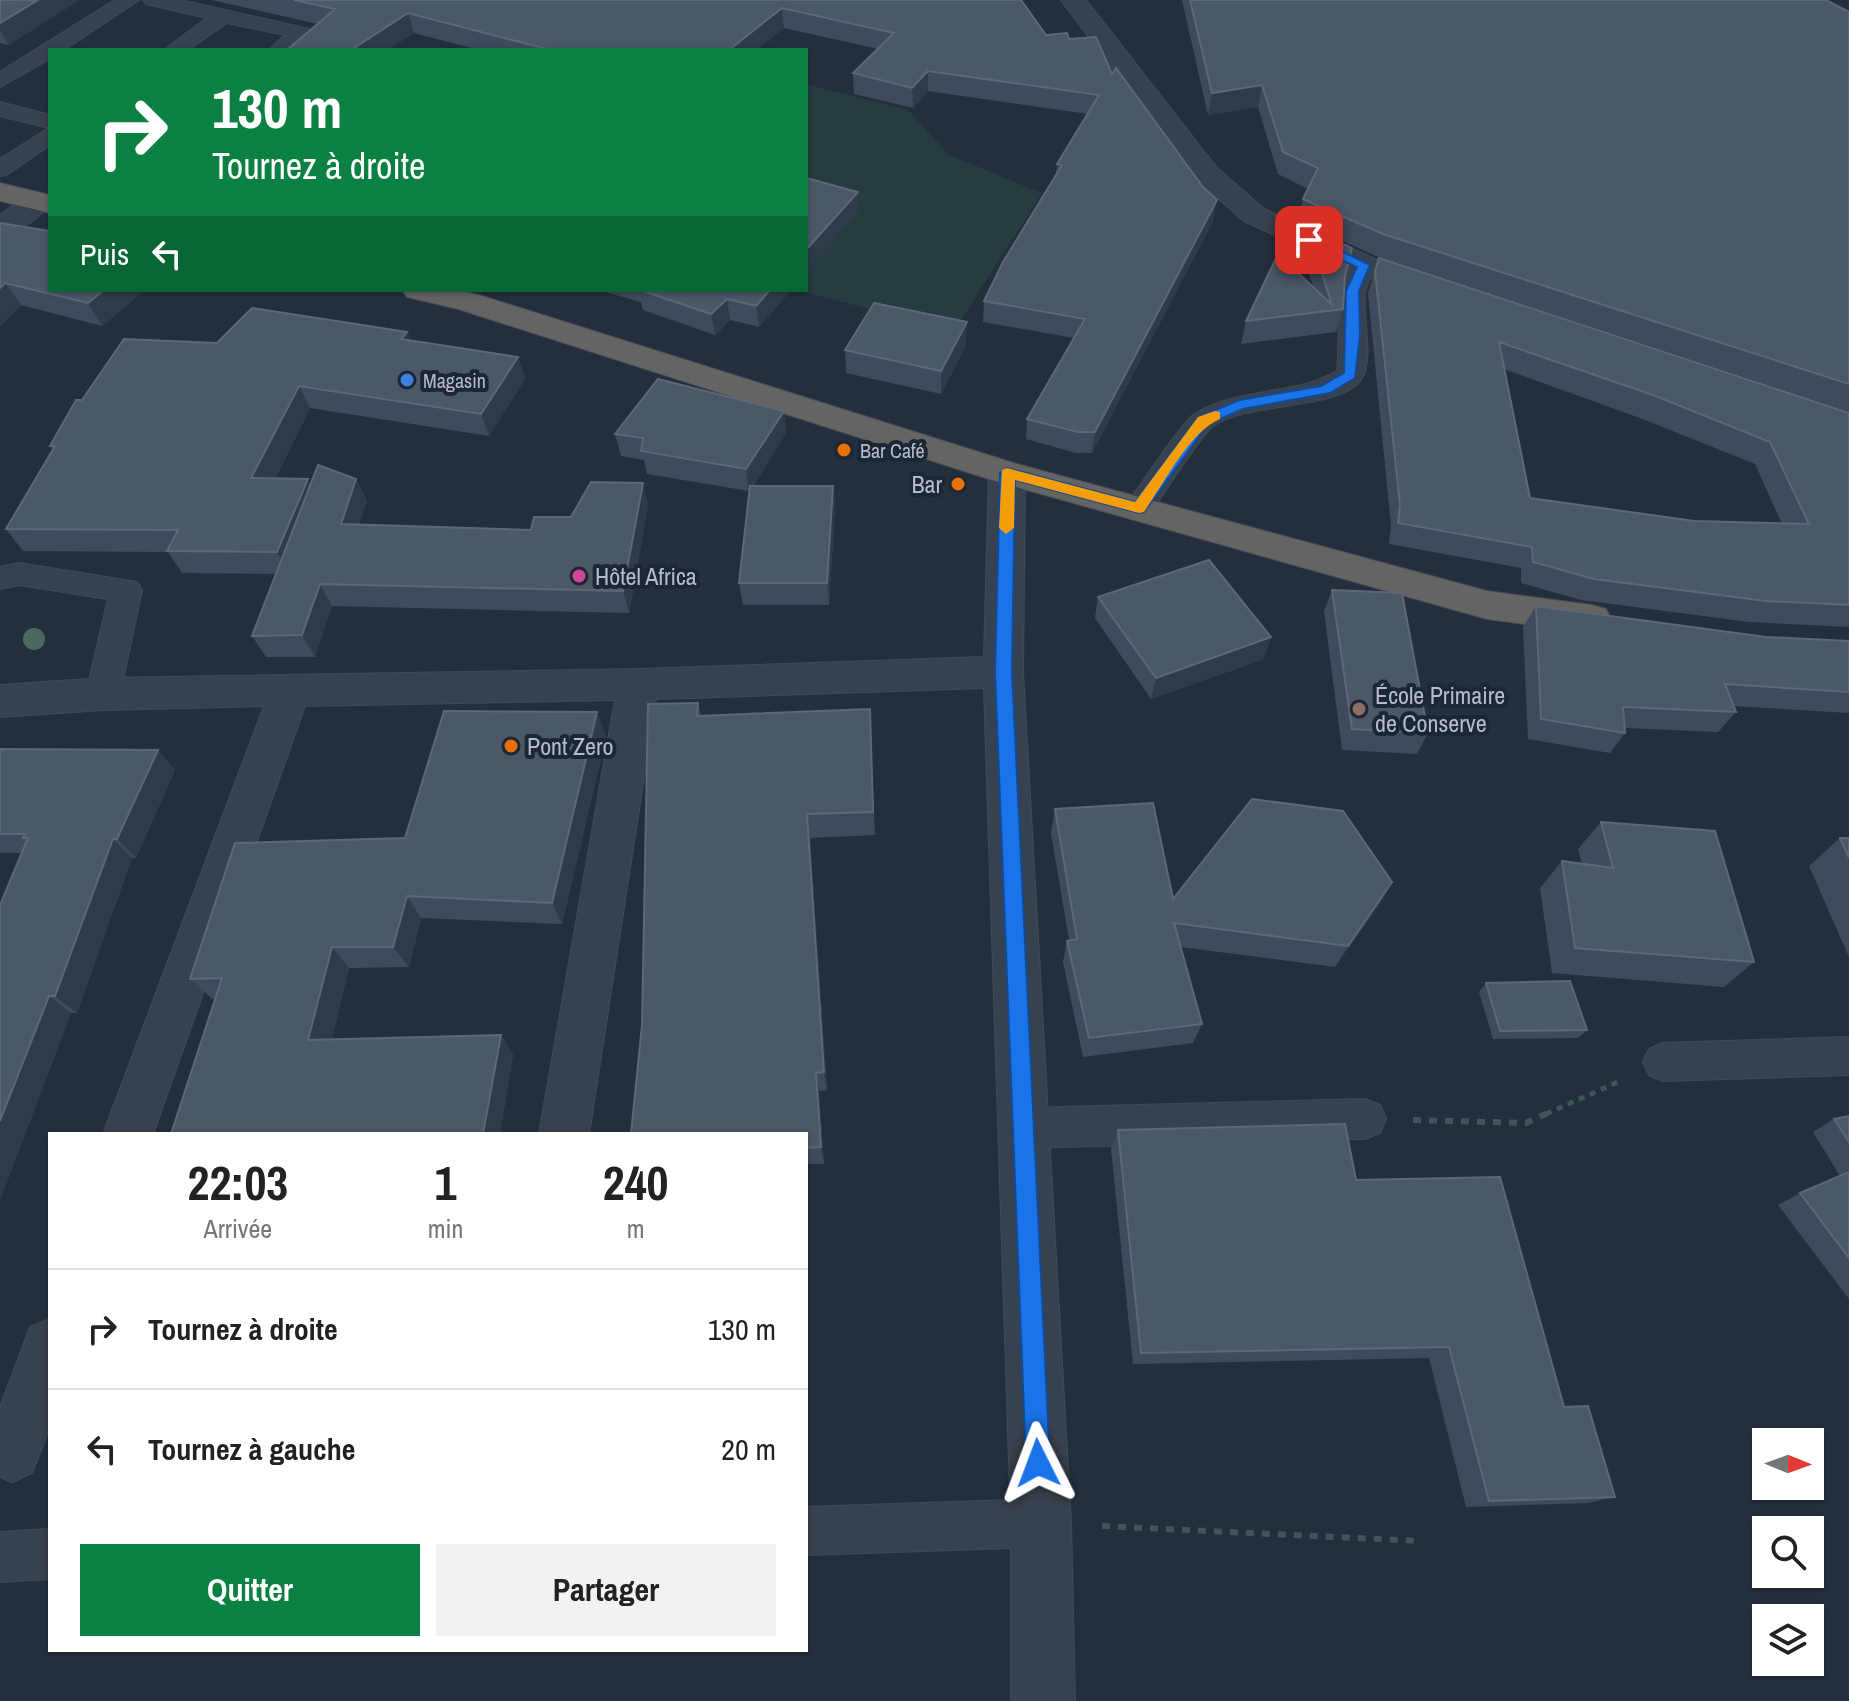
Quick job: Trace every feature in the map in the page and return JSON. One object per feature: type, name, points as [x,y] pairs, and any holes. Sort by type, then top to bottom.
[{"type":"highway","points":[[0,192],[44,202]]},
{"type":"highway","points":[[437,292],[474,296],[1007,473],[1487,605],[1625,623]]},
{"type":"street","points":[[1073,0],[1207,174],[1254,215],[1364,265],[1455,296]]},
{"type":"street","points":[[0,229],[44,202]]},
{"type":"street","points":[[1007,473],[1003,672],[1041,1523],[1043,1701]]},
{"type":"street","points":[[0,701],[103,694],[638,684],[1003,672]]},
{"type":"street","points":[[564,1132],[638,684]]},
{"type":"street","points":[[129,1132],[290,691]]},
{"type":"street","points":[[12,1453],[48,1353]]},
{"type":"lane","points":[[53,48],[129,0]]},
{"type":"lane","points":[[153,0],[302,33],[282,48]]},
{"type":"lane","points":[[177,48],[225,15]]},
{"type":"lane","points":[[0,81],[48,51]]},
{"type":"lane","points":[[0,109],[48,121]]},
{"type":"lane","points":[[0,169],[48,136]]},
{"type":"lane","points":[[1139,508],[1203,420],[1240,405],[1325,390],[1350,375],[1354,335],[1352,291],[1364,265]]},
{"type":"lane","points":[[0,578],[19,574],[126,590],[103,694]]},
{"type":"lane","points":[[1663,1062],[1849,1056]]},
{"type":"lane","points":[[1023,1128],[1365,1119]]},
{"type":"lane","points":[[808,1531],[1041,1523]]},
{"type":"lane","points":[[0,1557],[48,1554]]},
{"type":"path","points":[[1365,1119],[1526,1123],[1663,1062]]},
{"type":"path","points":[[1041,1523],[1420,1541]]},
{"type":"green space","points":[[808,85],[908,110],[949,155],[1042,193],[954,331],[804,292],[808,292]]},
{"type":"building","points":[[0,0],[38,0],[0,23]]},
{"type":"building","points":[[294,0],[1021,0],[1046,35],[1067,33],[1069,39],[1096,37],[1112,74],[1116,68],[1203,187],[1217,200],[1095,432],[1078,432],[1027,419],[1085,319],[984,301],[1003,262],[1062,165],[1057,164],[1099,95],[928,71],[912,88],[853,73],[894,33],[782,8],[732,48],[543,48],[408,13],[354,48],[289,48],[335,9]]},
{"type":"building","points":[[1190,0],[1826,0],[1849,12],[1849,384],[1383,234],[1303,199],[1318,168],[1283,152],[1262,85],[1212,93]]},
{"type":"building","points":[[808,179],[858,192],[808,248]]},
{"type":"building","points":[[0,223],[48,231],[48,292],[102,292],[88,303],[5,283],[0,288]]},
{"type":"building","points":[[1308,228],[1352,248],[1345,276],[1343,309],[1246,321],[1278,254],[1332,305]]},
{"type":"building","points":[[1379,258],[1849,413],[1849,605],[1766,601],[1594,579],[1533,562],[1532,547],[1398,523],[1400,505],[1375,271]],"holes":[[[1499,342],[1653,395],[1770,442],[1809,524],[1694,521],[1530,498]]]},
{"type":"building","points":[[646,292],[768,292],[756,306],[727,299],[711,314]]},
{"type":"building","points":[[874,303],[967,322],[941,371],[845,350]]},
{"type":"building","points":[[252,308],[407,332],[401,339],[518,357],[481,414],[299,386],[251,478],[308,479],[277,552],[167,551],[178,530],[6,529],[55,446],[50,446],[76,400],[82,400],[124,339],[217,343]]},
{"type":"building","points":[[658,379],[784,411],[746,469],[641,451],[643,438],[615,434]]},
{"type":"building","points":[[318,465],[356,479],[341,524],[531,530],[534,517],[571,517],[591,482],[643,483],[623,591],[320,584],[302,635],[252,636]]},
{"type":"building","points":[[750,486],[833,486],[827,583],[739,583]]},
{"type":"building","points":[[1209,560],[1271,637],[1156,678],[1098,597]]},
{"type":"building","points":[[1332,590],[1402,593],[1428,733],[1352,729]]},
{"type":"building","points":[[1536,606],[1766,637],[1849,641],[1849,692],[1725,684],[1736,712],[1623,707],[1625,733],[1541,719]]},
{"type":"building","points":[[698,703],[697,716],[870,709],[873,812],[807,814],[824,1072],[816,1073],[821,1147],[808,1148],[808,1132],[631,1132],[642,1025],[648,704]]},
{"type":"building","points":[[444,711],[597,712],[552,903],[407,896],[393,947],[332,947],[308,1040],[501,1035],[483,1132],[172,1132],[222,978],[190,979],[235,843],[405,838]]},
{"type":"building","points":[[0,749],[158,750],[117,839],[113,839],[55,996],[49,996],[0,1121],[0,905],[28,838],[23,838],[25,834],[0,834]]},
{"type":"building","points":[[1252,799],[1343,811],[1392,882],[1348,946],[1174,923],[1202,1024],[1089,1038],[1067,941],[1077,939],[1055,809],[1153,803],[1173,899]]},
{"type":"building","points":[[1601,822],[1715,831],[1754,962],[1575,948],[1562,861],[1613,868]]},
{"type":"building","points":[[1840,838],[1849,838],[1849,858]]},
{"type":"building","points":[[1570,981],[1587,1030],[1500,1031],[1486,983]]},
{"type":"building","points":[[1849,1116],[1849,1142],[1834,1119]]},
{"type":"building","points":[[1345,1124],[1356,1180],[1500,1177],[1564,1407],[1588,1406],[1615,1497],[1489,1501],[1449,1347],[1141,1353],[1118,1130]]},
{"type":"building","points":[[1849,1172],[1849,1258],[1800,1193]]},
{"type":"slow traffic","points":[[1006,528],[1007,473],[1139,508],[1184,442],[1203,420],[1215,416]]},
{"type":"place","name":"Magasin","points":[[407,380]]},
{"type":"place","name":"Bar Café","points":[[844,450]]},
{"type":"place","name":"Bar","points":[[958,484]]},
{"type":"place","name":"Hôtel Africa","points":[[579,576]]},
{"type":"place","name":"École Primaire de Conserve","points":[[1359,709]]},
{"type":"place","name":"Pont Zero","points":[[511,746]]},
{"type":"route","points":[[1038,1463],[1003,672],[1007,473],[1139,508],[1184,442],[1203,420],[1240,405],[1325,390],[1350,375],[1354,335],[1352,291],[1364,265],[1309,240]]}]
